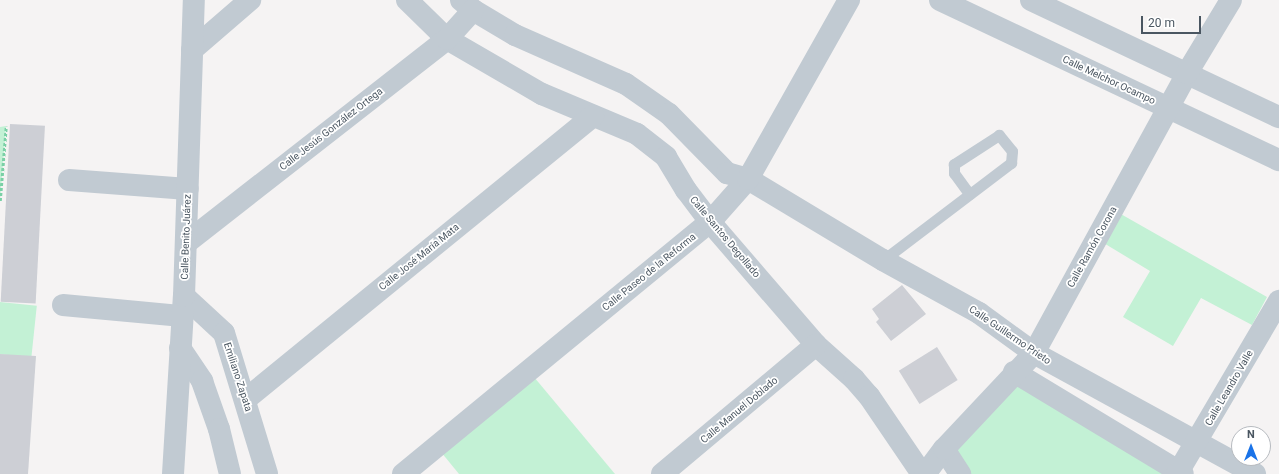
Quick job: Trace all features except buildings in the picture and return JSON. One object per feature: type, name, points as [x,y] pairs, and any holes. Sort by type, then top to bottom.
[{"type":"street","name":"Calle Benito Juárez","points":[[173,474],[186,243],[194,0]]},
{"type":"street","points":[[192,50],[250,0]]},
{"type":"street","name":"Calle Santos Degollado","points":[[407,0],[447,39],[542,94],[637,134],[666,157],[686,190],[710,222],[816,345],[864,390],[922,474]]},
{"type":"street","name":"Calle Paseo de la Reforma","points":[[404,474],[710,222],[748,179],[849,0]]},
{"type":"street","name":"Calle Melchor Ocampo","points":[[940,0],[1279,160]]},
{"type":"street","points":[[1031,0],[1279,117]]},
{"type":"street","name":"Calle Ramón Corona","points":[[925,474],[944,449],[1014,372],[1034,353],[1187,73],[1231,0]]},
{"type":"street","points":[[467,5],[515,35],[626,84],[669,114],[727,173],[748,179]]},
{"type":"street","name":"Calle Jesús González Ortega","points":[[186,243],[447,39],[467,5]]},
{"type":"street","name":"Calle José María Mata","points":[[246,399],[593,116]]},
{"type":"street","name":"Calle Guillermo Prieto","points":[[748,179],[883,260],[979,313],[1034,353],[1255,474]]},
{"type":"street","points":[[69,180],[188,189]]},
{"type":"street","name":"Calle Leandro Valle","points":[[1180,473],[1279,301]]},
{"type":"street","points":[[63,305],[183,306]]},
{"type":"street","name":"Emiliano Zapata","points":[[183,306],[224,333],[246,399],[267,474]]},
{"type":"street","name":"Calle Manuel Doblado","points":[[662,474],[816,345]]},
{"type":"street","points":[[180,348],[202,381],[219,429],[230,474]]},
{"type":"street","points":[[1014,372],[1180,473]]},
{"type":"street","points":[[944,449],[960,474]]},
{"type":"lane","points":[[883,260],[1010,163],[1012,151],[999,135],[954,164],[954,173],[969,194]]},
{"type":"path","points":[[0,201],[6,126]]},
{"type":"green space","points":[[6,126],[0,201],[0,127]]},
{"type":"green space","points":[[1119,213],[1267,297],[1252,325],[1201,298],[1173,346],[1123,317],[1150,271],[1102,242]]},
{"type":"green space","points":[[0,302],[37,306],[31,358],[0,354]]},
{"type":"green space","points":[[1014,372],[1177,474],[960,474],[944,449]]},
{"type":"green space","points":[[534,377],[615,474],[459,474],[441,452]]}]
